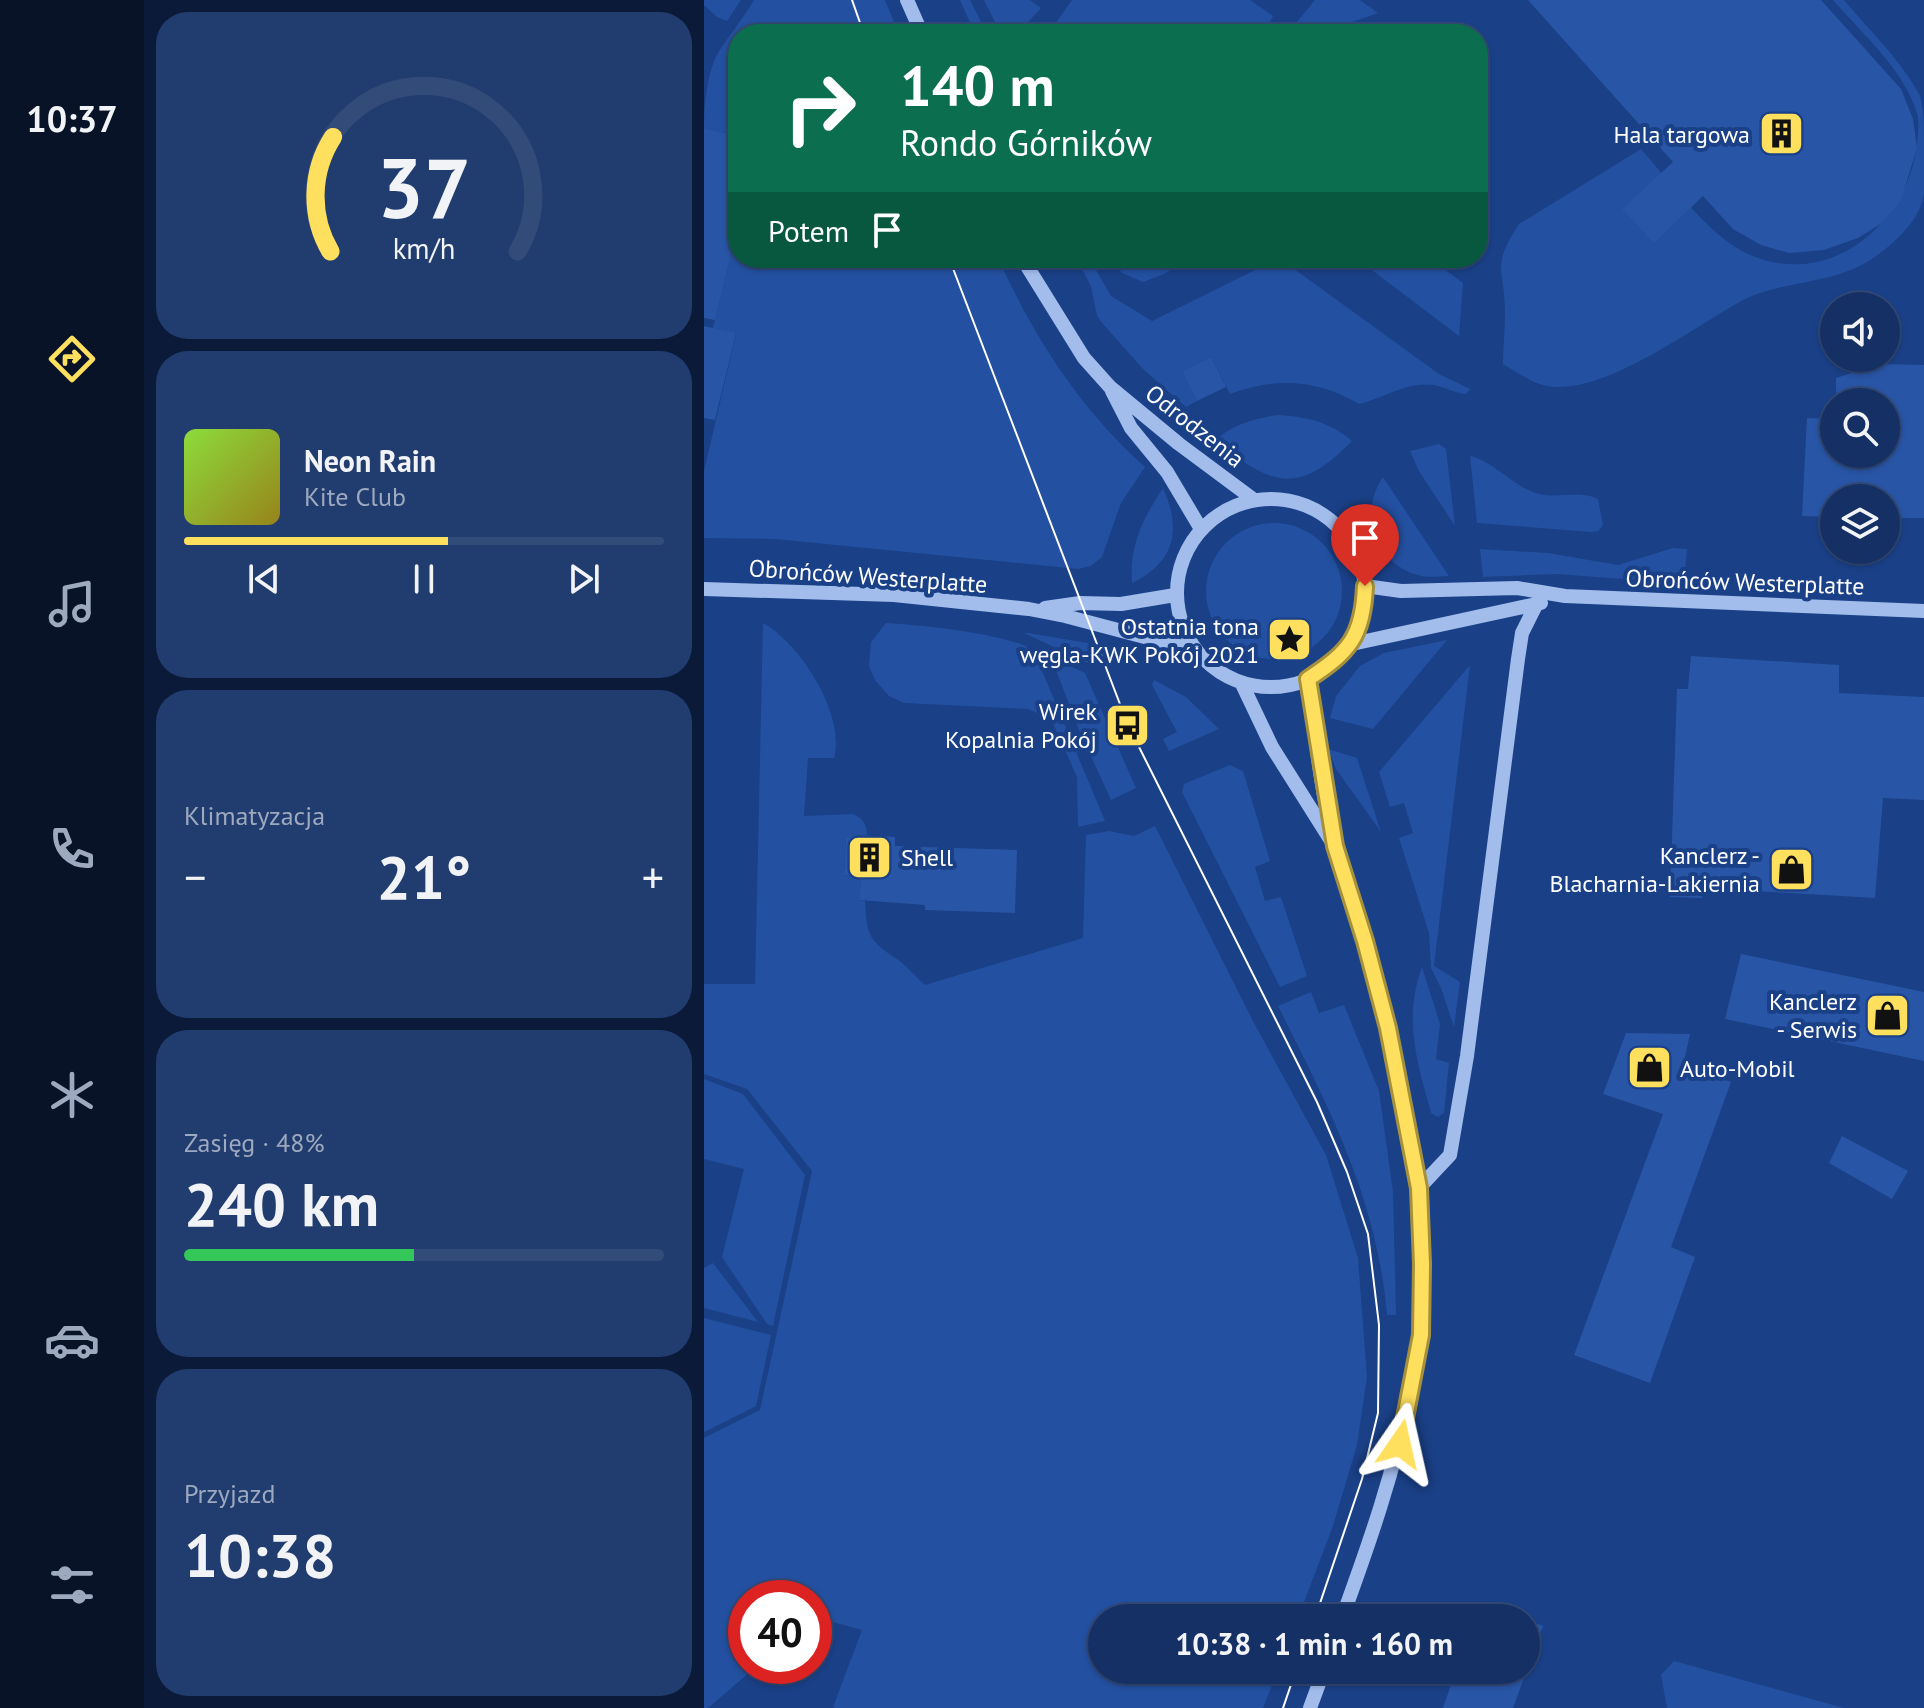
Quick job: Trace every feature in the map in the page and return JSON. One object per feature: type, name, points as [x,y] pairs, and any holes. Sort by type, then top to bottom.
[{"type":"street","points":[[907,0],[918,24]]},
{"type":"street","name":"Odrodzenia","points":[[1028,268],[1077,347],[1110,387],[1131,428],[1167,472],[1201,529]]},
{"type":"street","name":"Odrodzenia","points":[[1110,387],[1253,499]]},
{"type":"street","points":[[1283,498],[1305,504],[1325,515],[1345,532],[1356,553],[1365,586],[1360,626],[1352,644],[1338,659],[1308,679],[1279,687],[1242,684],[1216,671],[1194,650],[1181,624],[1175,595],[1179,567],[1201,529],[1218,514],[1253,499],[1283,498]]},
{"type":"street","name":"Obrońców Westerplatte","points":[[1365,586],[1401,591],[1517,588],[1565,596],[1924,611]]},
{"type":"street","name":"Obrońców Westerplatte","points":[[704,589],[894,595],[1029,609],[1194,650]]},
{"type":"street","name":"Obrońców Westerplatte","points":[[1029,609],[1080,603],[1121,604],[1175,595]]},
{"type":"street","name":"Obrońców Westerplatte","points":[[1352,644],[1536,605],[1565,596]]},
{"type":"street","points":[[1419,1188],[1450,1155],[1467,1056],[1522,633],[1536,605]]},
{"type":"street","points":[[1308,679],[1335,846],[1388,1028],[1419,1188],[1421,1335],[1400,1444],[1347,1604]]},
{"type":"street","points":[[1242,684],[1272,747],[1335,846]]},
{"type":"street","points":[[1310,1708],[1319,1684]]},
{"type":"shaded area","points":[[704,0],[741,0],[727,21],[717,17],[704,5]]},
{"type":"shaded area","points":[[754,0],[885,0],[895,24],[737,24]]},
{"type":"shaded area","points":[[960,0],[970,0],[982,24],[971,24]]},
{"type":"shaded area","points":[[984,0],[1030,0],[1041,8],[1026,24],[996,24]]},
{"type":"shaded area","points":[[1072,0],[1250,0],[1273,16],[1269,24],[1055,24]]},
{"type":"shaded area","points":[[1315,0],[1360,0],[1378,13],[1347,24],[1295,24]]},
{"type":"shaded area","points":[[1833,0],[1844,0],[1895,58],[1920,96],[1924,121],[1924,193],[1917,214],[1903,233],[1876,256],[1853,269],[1745,299],[1649,356],[1595,380],[1570,386],[1547,386],[1503,364],[1505,313],[1501,268],[1505,250],[1519,224],[1641,149],[1716,232],[1744,252],[1777,263],[1809,263],[1839,255],[1866,238],[1889,215],[1906,186],[1916,153],[1918,117],[1894,69]]},
{"type":"shaded area","points":[[728,37],[728,134],[704,128],[711,70]]},
{"type":"shaded area","points":[[728,266],[1003,268],[1060,370],[1099,421],[1145,467],[1121,503],[1102,557],[1091,566],[1078,569],[775,539],[704,538],[704,471],[736,334],[713,328]]},
{"type":"shaded area","points":[[1081,268],[1095,268],[1111,296],[1152,321],[1259,268],[1293,268],[1439,374],[1470,389],[1466,394],[1434,385],[1414,385],[1359,404],[1328,390],[1296,383],[1263,385],[1230,394],[1211,357],[1182,371],[1197,401],[1186,407],[1143,369],[1103,324],[1097,316],[1091,286]]},
{"type":"shaded area","points":[[1118,268],[1174,268],[1143,282]]},
{"type":"shaded area","points":[[1369,268],[1443,268],[1463,283],[1459,336]]},
{"type":"shaded area","points":[[1277,415],[1317,421],[1352,441],[1315,471],[1300,477],[1284,478],[1253,467],[1215,441],[1236,426]]},
{"type":"shaded area","points":[[1439,444],[1446,449],[1455,526],[1419,471],[1410,451]]},
{"type":"shaded area","points":[[1470,456],[1536,493],[1583,495],[1598,499],[1603,525],[1598,531],[1591,532],[1477,523]]},
{"type":"shaded area","points":[[1383,477],[1449,576],[1411,573],[1397,565],[1378,544],[1371,518],[1372,504]]},
{"type":"shaded area","points":[[1163,488],[1172,518],[1171,543],[1158,565],[1132,583],[1135,545],[1149,510]]},
{"type":"shaded area","points":[[1274,523],[1300,528],[1322,543],[1337,565],[1342,591],[1337,617],[1322,639],[1300,654],[1274,659],[1248,654],[1226,639],[1211,617],[1206,591],[1211,565],[1226,543],[1248,528]]},
{"type":"shaded area","points":[[1673,548],[1687,549],[1685,571],[1680,580],[1665,582],[1556,574],[1483,577],[1480,549],[1548,553],[1618,565]]},
{"type":"shaded area","points":[[763,623],[791,646],[805,663],[827,702],[833,722],[836,741],[834,758],[808,758],[804,816],[853,814],[864,822],[867,836],[846,838],[844,875],[861,876],[859,900],[865,901],[871,936],[925,985],[1083,938],[1086,835],[1109,831],[1134,836],[1155,826],[1253,1021],[1326,1155],[1358,1258],[1367,1377],[1357,1445],[1333,1526],[1303,1604],[1088,1604],[1088,1684],[1272,1684],[1263,1708],[836,1708],[833,1707],[862,1630],[832,1622],[832,1580],[728,1580],[728,1684],[736,1684],[704,1708],[704,1438],[760,1410],[812,1171],[747,1089],[704,1074],[704,984],[755,984]]},
{"type":"shaded area","points":[[886,623],[982,634],[1033,649],[1105,821],[1078,827],[1077,777],[1051,719],[1028,709],[904,703],[889,696],[875,680],[869,666],[871,642]]},
{"type":"shaded area","points":[[1022,632],[1088,643],[1094,666]]},
{"type":"shaded area","points":[[1447,640],[1373,729],[1330,718],[1336,696],[1360,666],[1384,653]]},
{"type":"shaded area","points":[[1051,657],[1085,673],[1136,788],[1111,800],[1079,730]]},
{"type":"shaded area","points":[[1470,665],[1434,966],[1460,982],[1454,1027],[1431,968],[1429,933],[1399,838],[1413,833],[1404,803],[1390,807],[1379,772]]},
{"type":"shaded area","points":[[1154,680],[1186,697],[1219,729],[1169,751],[1163,739],[1177,732],[1152,685]]},
{"type":"shaded area","points":[[1328,749],[1357,758],[1381,832],[1336,769]]},
{"type":"shaded area","points":[[1230,765],[1243,771],[1270,861],[1255,867],[1265,901],[1281,897],[1307,976],[1280,987],[1182,792],[1184,784]]},
{"type":"shaded area","points":[[1422,967],[1440,1024],[1436,1059],[1449,1063],[1444,1113],[1438,1117],[1431,1113],[1414,1040],[1413,1005]]},
{"type":"shaded area","points":[[1311,992],[1319,1013],[1344,1005],[1379,1091],[1393,1192],[1396,1315],[1387,1315],[1373,1232],[1348,1155],[1278,1006]]},
{"type":"shaded area","points":[[704,1079],[743,1094],[805,1175],[773,1326],[767,1324],[722,1257],[744,1169],[704,1159]]},
{"type":"shaded area","points":[[713,1263],[758,1322],[704,1308],[704,1268]]},
{"type":"shaded area","points":[[704,1318],[771,1335],[756,1406],[704,1432]]},
{"type":"shaded area","points":[[1674,1661],[1844,1708],[1667,1708],[1661,1675]]},
{"type":"building","name":"Hala targowa","points":[[1528,0],[1821,0],[1901,89],[1913,119],[1917,148],[1901,200],[1882,223],[1858,238],[1824,250],[1789,253],[1761,245],[1733,229],[1703,196],[1654,243],[1622,209],[1673,162]]},
{"type":"building","points":[[704,128],[728,134],[728,266],[715,320],[704,318]]},
{"type":"building","points":[[704,326],[736,333],[715,420],[704,418]]},
{"type":"building","points":[[1211,357],[1226,387],[1197,401],[1182,371]]},
{"type":"building","points":[[1900,364],[1924,365],[1924,518],[1900,518],[1900,484],[1820,484],[1820,517],[1802,516],[1807,418],[1820,418],[1820,468],[1900,468],[1900,388],[1836,388],[1836,378],[1854,372],[1900,372]]},
{"type":"building","points":[[1691,656],[1839,665],[1839,693],[1924,697],[1924,800],[1883,798],[1875,898],[1703,888],[1702,898],[1670,897],[1677,689],[1688,689]]},
{"type":"building","points":[[861,835],[895,837],[895,846],[1017,850],[1015,913],[925,910],[925,905],[859,900],[861,876],[844,875],[846,838],[861,838]]},
{"type":"building","points":[[1741,954],[1924,992],[1924,1061],[1725,1019]]},
{"type":"building","points":[[1626,1033],[1690,1034],[1683,1066],[1731,1082],[1671,1247],[1695,1257],[1650,1383],[1574,1355],[1663,1114],[1603,1094]]},
{"type":"building","points":[[1842,1136],[1908,1171],[1892,1199],[1829,1163]]},
{"type":"building","points":[[1451,1684],[1522,1684],[1513,1708],[1443,1708]]},
{"type":"tram line","points":[[852,0],[860,24]]},
{"type":"tram line","points":[[953,268],[1128,725],[1317,1102],[1347,1172],[1368,1234],[1379,1325],[1378,1413],[1362,1479],[1320,1604]]},
{"type":"tram line","points":[[1283,1708],[1291,1684]]},
{"type":"place","name":"Hala targowa","points":[[1781,134]]},
{"type":"place","name":"Ostatnia tona węgla-KWK Pokój 2021","points":[[1290,640]]},
{"type":"place","name":"Wirek Kopalnia Pokój","points":[[1128,725]]},
{"type":"place","name":"Shell","points":[[870,857]]},
{"type":"place","name":"Kanclerz - Blacharnia-Lakiernia","points":[[1791,869]]},
{"type":"place","name":"Kanclerz - Serwis","points":[[1888,1015]]},
{"type":"place","name":"Auto-Mobil","points":[[1649,1068]]},
{"type":"route","points":[[1365,586],[1360,626],[1352,644],[1338,659],[1308,679],[1335,846],[1388,1028],[1419,1188],[1421,1335],[1400,1444]]}]
